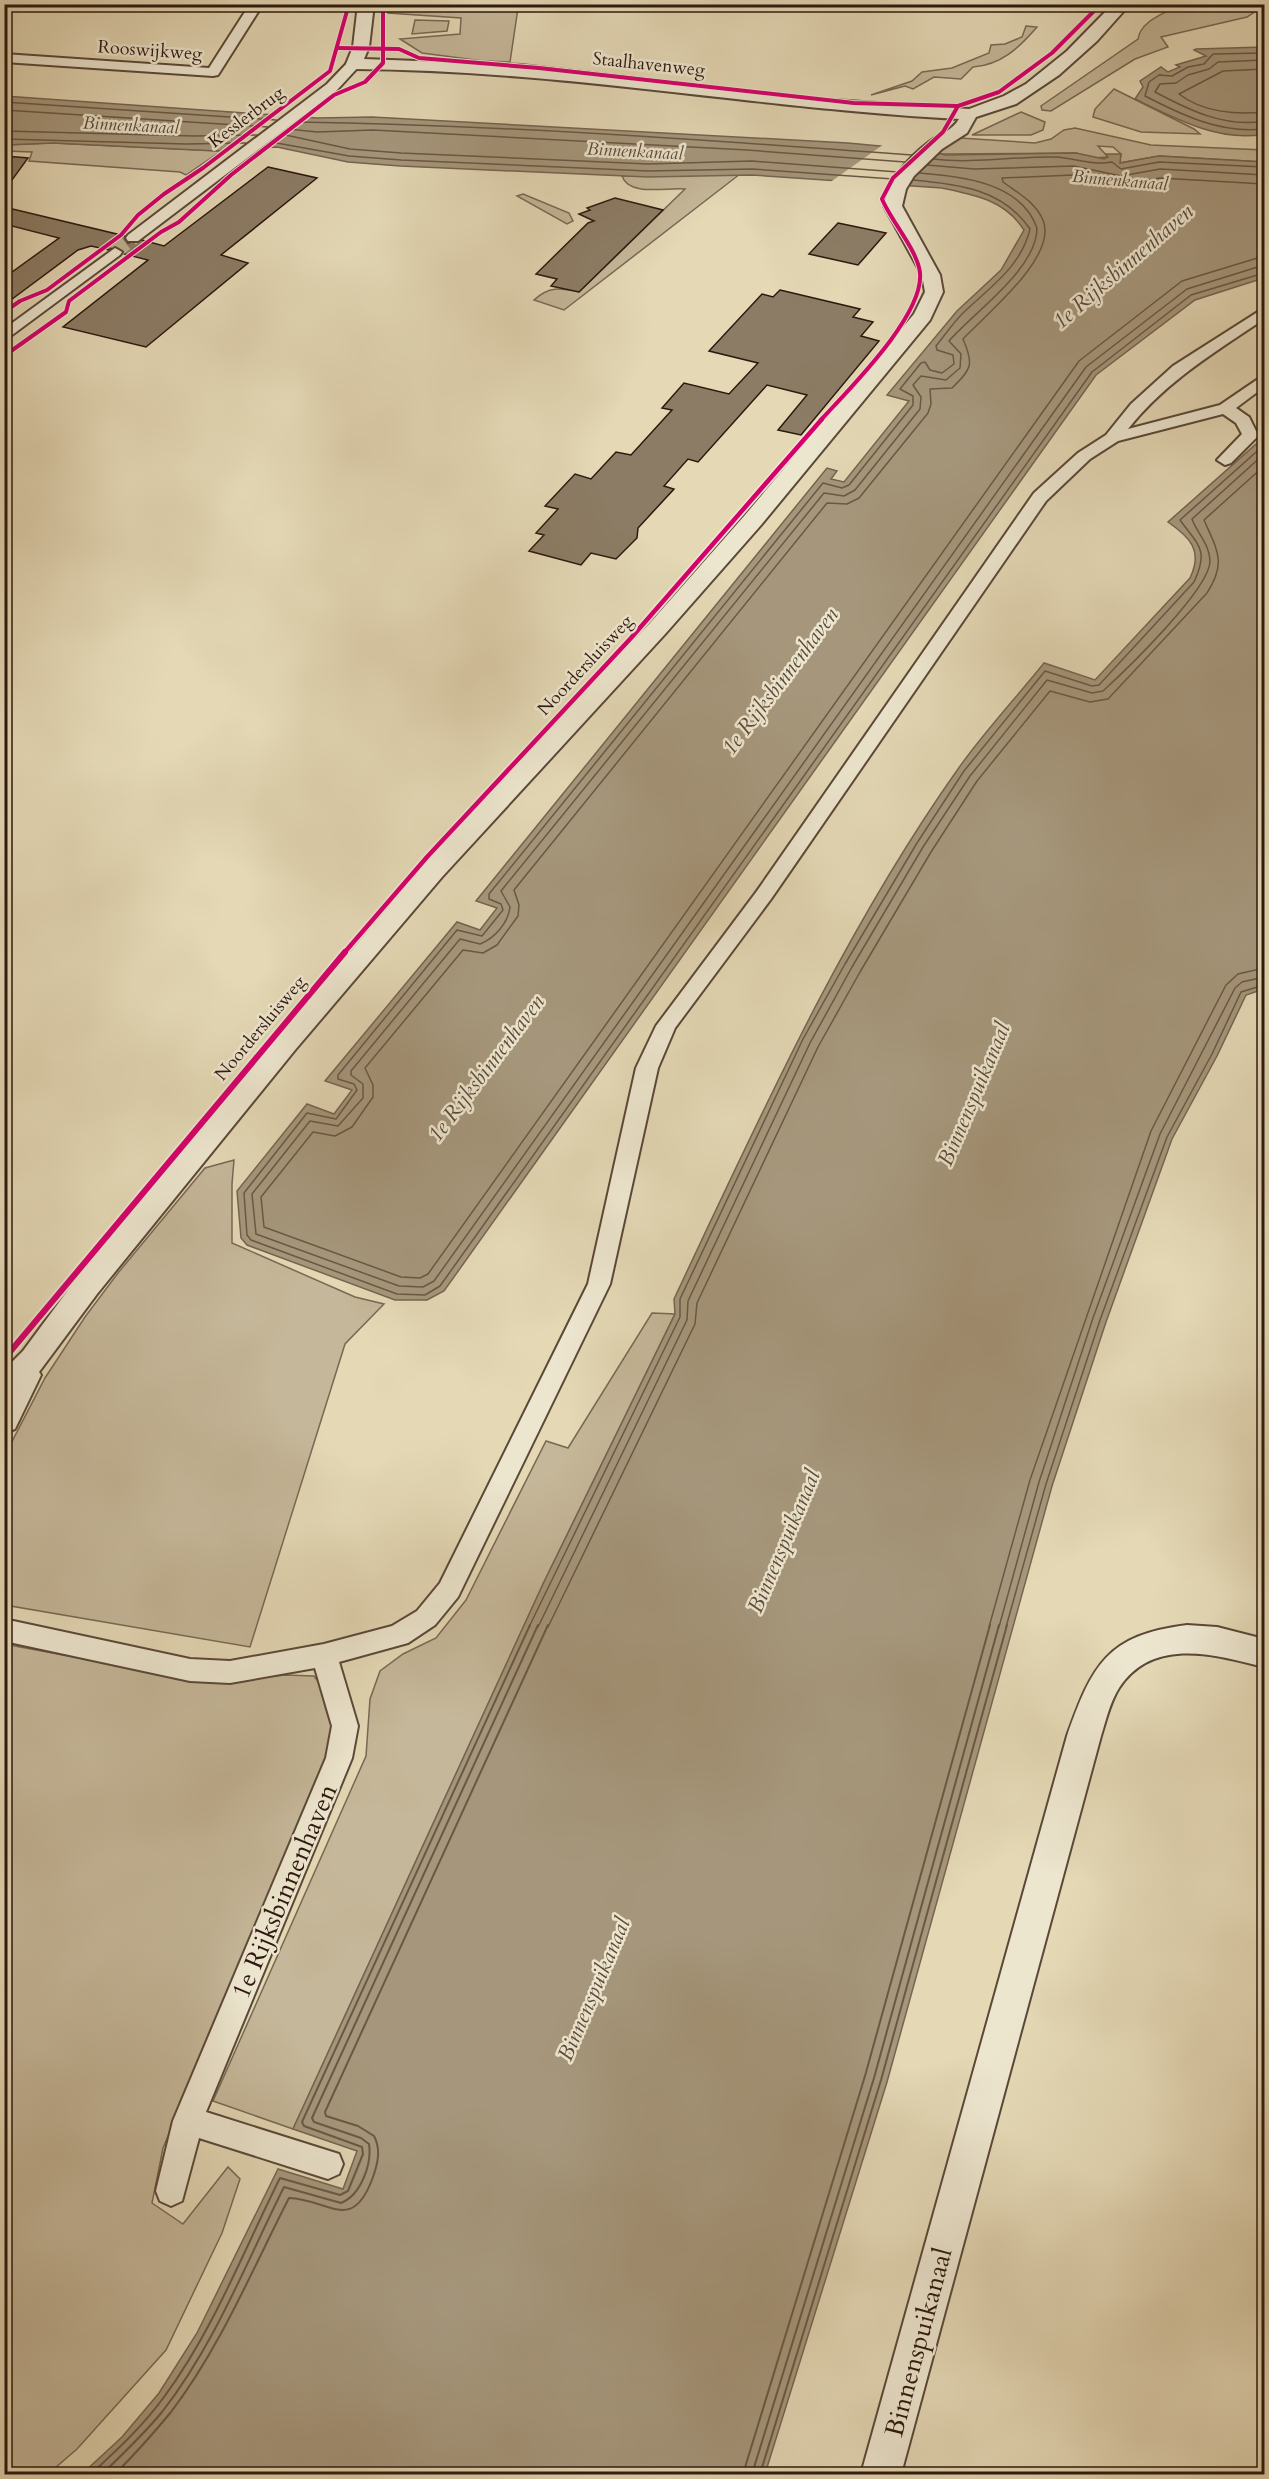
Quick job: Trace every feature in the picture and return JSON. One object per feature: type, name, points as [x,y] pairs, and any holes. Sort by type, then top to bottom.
[{"type":"street","name":"Rooswijkweg","points":[[4,58],[213,72],[257,4]]},
{"type":"street","points":[[354,64],[361,47],[366,4]]},
{"type":"street","points":[[969,114],[1001,104],[1052,72],[1086,42],[1122,4]]},
{"type":"street","name":"Kesslerbrug","points":[[133,238],[321,93],[332,87],[354,64]]},
{"type":"street","name":"Staalhavenweg","points":[[354,64],[488,69],[721,91],[798,102],[969,114]]},
{"type":"street","name":"Noordersluisweg","points":[[4,1390],[34,1359],[87,1286],[418,888],[666,619],[923,316],[934,292],[931,275],[893,206],[893,195],[938,144],[961,130],[967,123],[969,114]]},
{"type":"street","points":[[4,337],[115,252]]},
{"type":"street","points":[[1112,438],[1137,406],[1178,369],[1264,313]]},
{"type":"street","points":[[4,1630],[190,1670],[230,1671],[324,1655],[399,1635],[426,1618],[448,1590],[599,1284],[647,1068],[666,1026],[764,895],[1040,497],[1084,456],[1112,438],[1227,408],[1264,380]]},
{"type":"street","points":[[1225,460],[1250,435],[1243,420],[1227,408]]},
{"type":"street","name":"Noordersluisweg","points":[[4,1421],[34,1359]]},
{"type":"street","name":"Binnenspuikanaal","points":[[881,2475],[1087,1726],[1109,1675],[1129,1657],[1154,1644],[1170,1639],[1209,1638],[1264,1653]]},
{"type":"street","name":"1e Rijksbinnenhaven","points":[[171,2191],[188,2121],[339,1758],[345,1726],[324,1655]]},
{"type":"street","points":[[188,2121],[328,2164]]},
{"type":"shaded area","points":[[1180,4],[1254,5],[1259,9],[1247,17],[1161,37],[1168,47],[1135,59],[1051,111],[1042,110],[1041,106],[1138,39],[1140,32],[1154,18]]},
{"type":"shaded area","points":[[389,6],[518,8],[510,62],[422,53],[400,39],[460,34],[461,18],[388,13]]},
{"type":"shaded area","points":[[415,20],[449,21],[447,31],[412,34]]},
{"type":"shaded area","points":[[1026,26],[1037,27],[1009,54],[992,63],[973,67],[961,79],[934,77],[913,89],[905,86],[871,95],[912,81],[922,72],[952,68],[989,53],[991,45],[1005,44],[1022,37]]},
{"type":"shaded area","points":[[1114,89],[1200,134],[1141,132],[1093,117],[1095,109]]},
{"type":"shaded area","points":[[1021,112],[1045,122],[1043,130],[1031,135],[972,135]]},
{"type":"shaded area","points":[[1075,128],[1151,145],[1264,150],[1264,162],[1159,156],[1119,163],[1121,154],[1113,147],[1098,146],[1108,157],[1094,158],[1076,153],[936,154],[960,138],[1035,143],[1051,139],[1064,130]]},
{"type":"shaded area","points":[[53,143],[221,151],[186,175],[180,172],[29,161],[32,152],[5,151],[4,145]]},
{"type":"shaded area","points":[[740,174],[564,310],[534,300],[539,295],[555,289],[579,292],[685,189],[641,189],[626,183],[622,176]]},
{"type":"shaded area","points":[[523,194],[569,213],[573,221],[567,224],[517,196]]},
{"type":"shaded area","points":[[234,1160],[232,1243],[355,1297],[384,1304],[345,1344],[250,1647],[5,1605],[5,1455],[45,1378],[85,1317],[118,1273],[205,1168]]},
{"type":"shaded area","points":[[652,1313],[675,1314],[543,1584],[293,2129],[213,2101],[366,1756],[370,1699],[380,1671],[403,1654],[436,1638],[466,1600],[546,1441],[568,1448]]},
{"type":"shaded area","points":[[4,1644],[209,1682],[285,1675],[314,1676],[329,1700],[334,1720],[332,1742],[324,1769],[163,2148],[152,2203],[183,2224],[228,2167],[240,2179],[222,2233],[166,2350],[77,2449],[48,2474],[5,2474]]},
{"type":"water","points":[[1264,47],[1264,134],[1247,136],[1214,132],[1181,121],[1135,99],[1143,87],[1140,81],[1161,67],[1168,72],[1180,67],[1176,65],[1206,56],[1194,50],[1196,49]]},
{"type":"water","name":"Binnenkanaal","points":[[4,96],[317,118],[372,117],[848,143],[923,150],[945,155],[1076,153],[1104,159],[1108,157],[1106,154],[1121,154],[1120,163],[1159,156],[1264,162],[1264,278],[1195,300],[1096,375],[444,1291],[427,1300],[395,1300],[247,1245],[241,1238],[237,1191],[307,1104],[334,1114],[352,1090],[325,1081],[457,922],[480,930],[497,908],[476,901],[827,468],[837,471],[831,479],[844,482],[909,401],[887,395],[957,311],[1001,270],[1024,230],[1008,212],[998,205],[977,196],[942,188],[752,175],[648,177],[400,166],[348,162],[277,147],[217,151],[53,143],[5,145]]},
{"type":"water","points":[[1264,437],[1264,989],[1246,995],[1217,1056],[1172,1139],[1106,1322],[1052,1486],[887,2082],[765,2474],[82,2474],[122,2437],[159,2393],[197,2333],[278,2169],[343,2189],[357,2151],[293,2129],[543,1584],[675,1314],[674,1299],[738,1162],[805,1027],[877,895],[916,831],[968,755],[1044,663],[1095,680],[1190,578],[1195,560],[1193,546],[1168,522]]},
{"type":"pier","points":[[273,111],[314,115],[267,151],[216,154]]},
{"type":"pier","points":[[884,144],[923,147],[935,154],[905,189],[829,183]]},
{"type":"building","points":[[4,156],[28,158],[4,191]]},
{"type":"building","points":[[268,167],[317,178],[221,255],[248,263],[146,347],[63,327],[148,260],[124,254],[123,250],[116,246],[109,250],[91,246],[78,250],[4,305],[4,278],[59,238],[4,224],[4,207],[125,236],[128,243],[142,240],[164,246]]},
{"type":"building","points":[[615,198],[663,210],[579,292],[551,286],[557,279],[536,274],[588,223],[594,221],[579,214],[590,210],[587,208]]},
{"type":"building","points":[[838,223],[886,233],[858,265],[809,254]]},
{"type":"building","points":[[780,290],[860,309],[853,317],[873,322],[861,336],[879,341],[801,435],[778,430],[807,395],[767,385],[698,462],[688,459],[664,486],[674,489],[638,528],[637,538],[616,559],[591,553],[581,565],[529,551],[544,535],[536,533],[558,509],[545,506],[575,474],[591,479],[616,452],[631,455],[672,410],[662,408],[684,383],[729,394],[758,363],[709,351],[762,294],[773,297]]},
{"type":"tunnel","points":[[115,252],[133,238]]},
{"type":"cycle path","points":[[4,312],[20,301],[47,290],[121,235],[138,215],[164,194],[203,168],[330,71],[349,4]]},
{"type":"cycle path","points":[[4,356],[66,312],[69,301],[161,232],[179,222],[231,175],[334,95],[365,82],[383,63],[383,4]]},
{"type":"cycle path","points":[[4,1359],[296,1008],[427,857],[631,638],[897,333],[916,296],[920,273],[882,199],[893,178],[943,132],[958,106],[999,92],[1052,53],[1101,4]]},
{"type":"cycle path","points":[[338,48],[399,49],[419,58],[539,68],[854,103],[958,106]]}]
